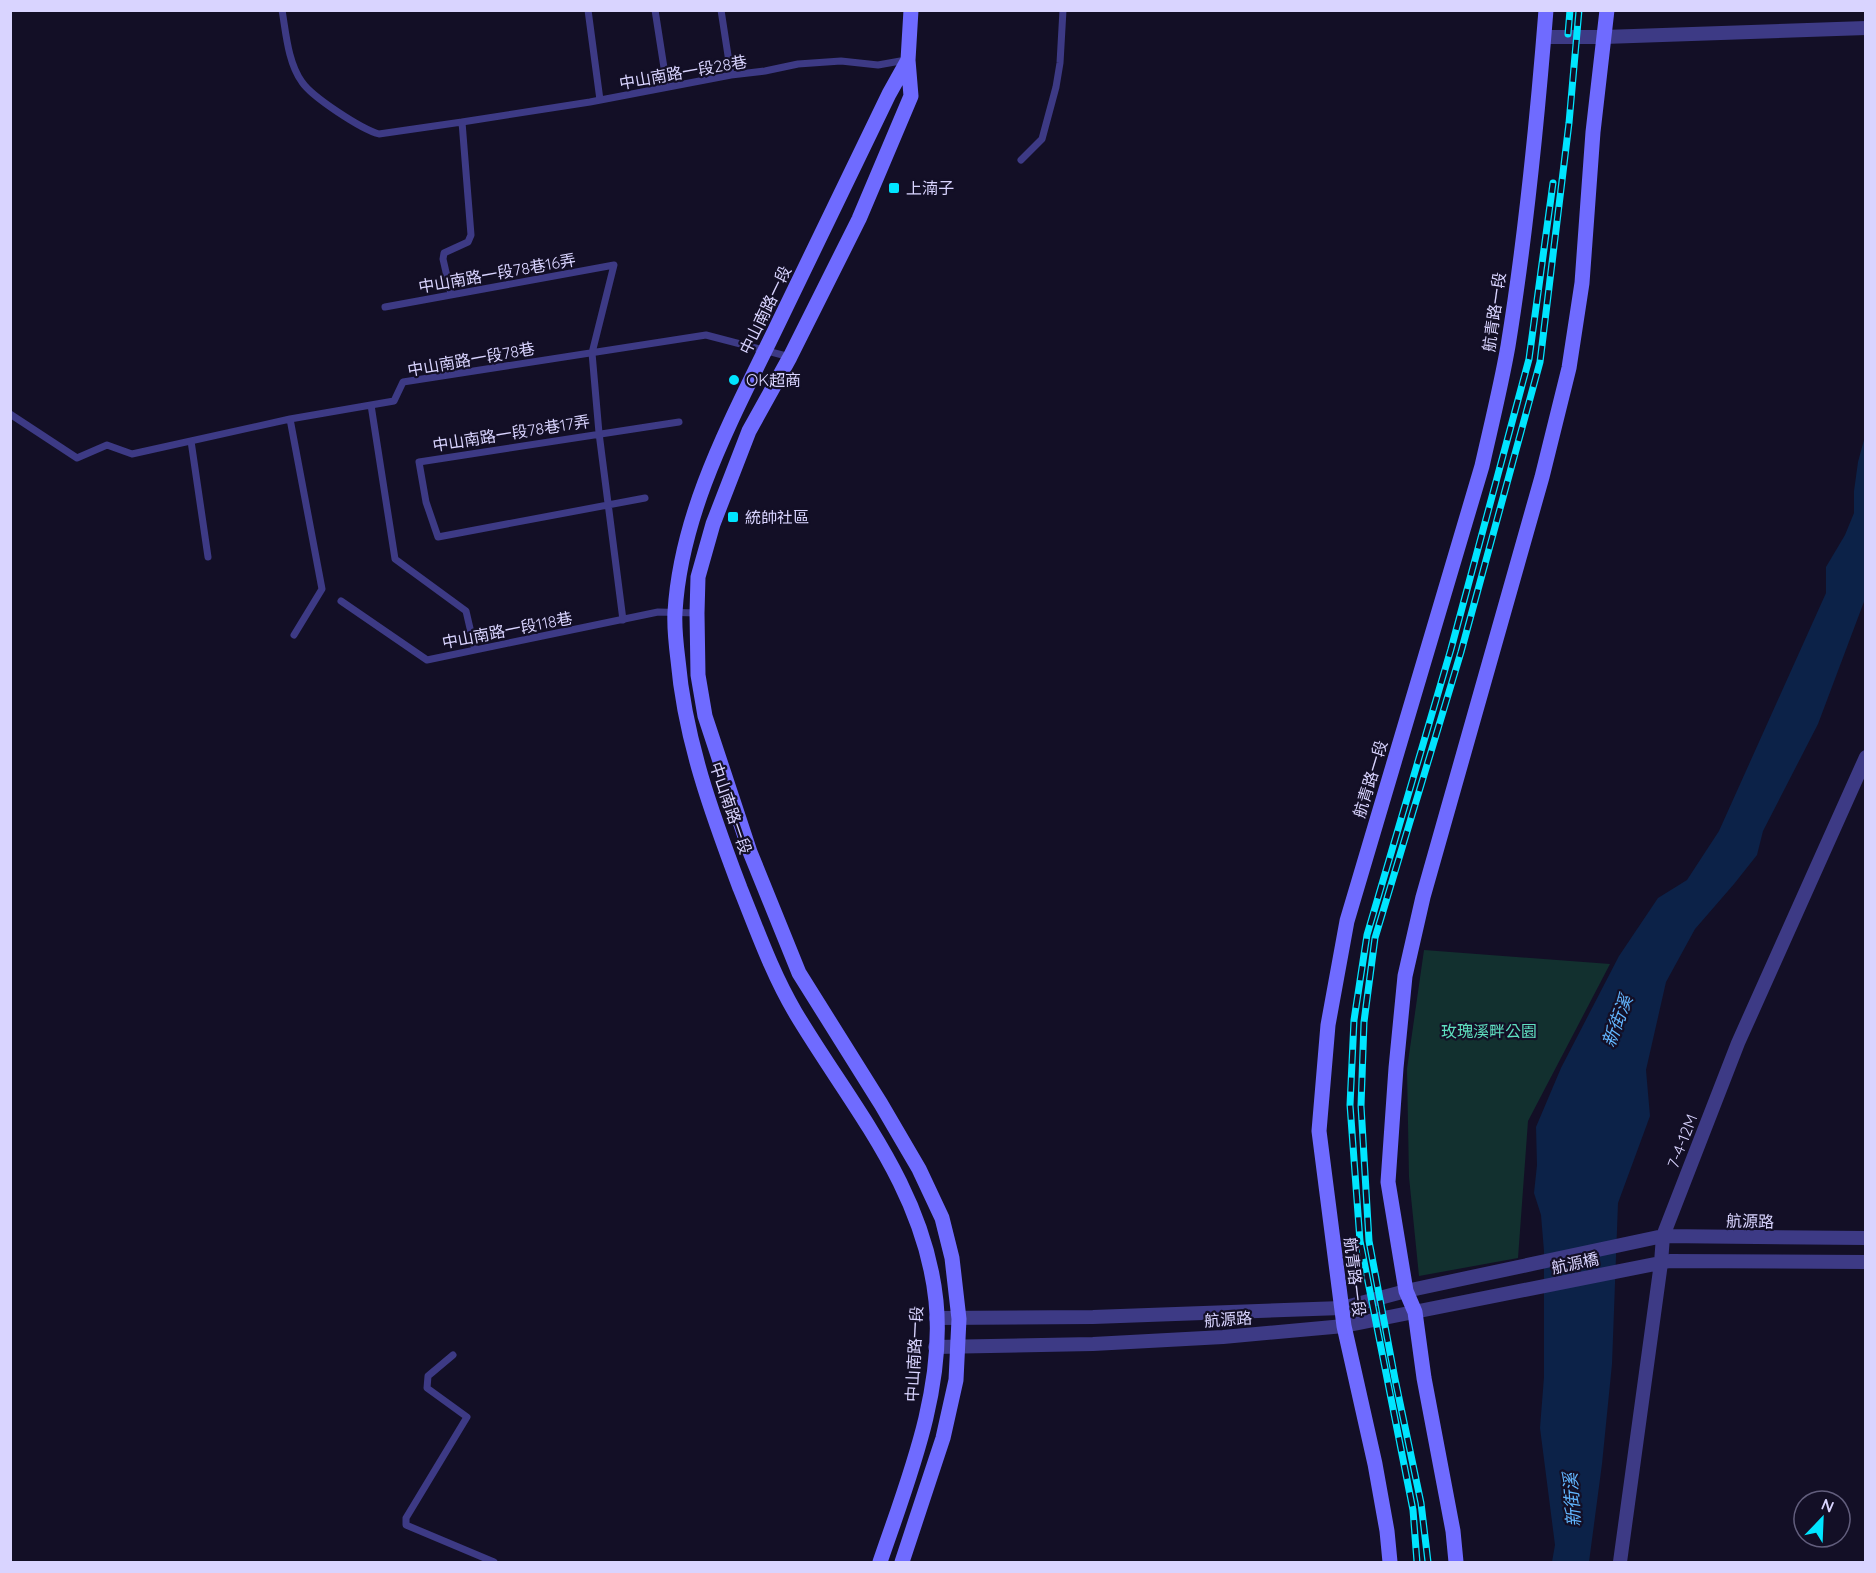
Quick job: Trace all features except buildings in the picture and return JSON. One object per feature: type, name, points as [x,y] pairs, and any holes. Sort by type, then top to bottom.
[{"type":"main road","name":"中山南路一段","points":[[902,1563],[943,1438],[956,1380],[959,1319],[952,1258],[942,1218],[920,1169],[799,973],[750,852],[705,716],[698,675],[697,613],[698,577],[720,504],[742,454],[749,431],[859,219],[911,96],[908,60],[911,10]]},
{"type":"main road","name":"航青路一段","points":[[1390,1563],[1387,1531],[1375,1464],[1344,1326],[1319,1131],[1328,1025],[1347,921],[1482,466],[1497,400],[1508,347],[1528,198],[1546,10]]},
{"type":"main road","points":[[1456,1563],[1453,1531],[1424,1378],[1415,1312],[1406,1291],[1388,1182],[1405,976],[1423,897],[1542,477],[1569,368],[1582,283],[1593,132],[1606,10]]},
{"type":"main road","name":"中山南路一段","points":[[880,1563],[928,1412],[936,1318],[930,1262],[915,1215],[898,1176],[865,1119],[794,1011],[768,959],[726,850],[688,735],[681,693],[675,614],[686,542],[709,471],[889,94],[908,60]]},
{"type":"street","points":[[1544,38],[1866,28]]},
{"type":"street","name":"7-4-12M","points":[[1620,1563],[1663,1236],[1738,1043],[1866,757]]},
{"type":"street","name":"航源路","points":[[1635,1243],[1663,1236],[1866,1238]]},
{"type":"street","name":"航源橋","points":[[1518,1267],[1635,1243]]},
{"type":"street","points":[[1661,1263],[1670,1261],[1866,1262]]},
{"type":"street","name":"航源橋","points":[[1520,1292],[1661,1263]]},
{"type":"street","name":"航源路","points":[[936,1318],[1093,1317],[1342,1308],[1406,1291],[1518,1267]]},
{"type":"street","name":"航源路","points":[[935,1347],[1093,1344],[1223,1337],[1344,1326],[1520,1292]]},
{"type":"lane","name":"中山南路一段28巷","points":[[282,10],[294,64],[302,83],[337,112],[366,130],[379,134],[600,100],[798,64],[841,61],[878,65],[908,60]]},
{"type":"lane","points":[[588,10],[600,100]]},
{"type":"lane","points":[[655,10],[667,87]]},
{"type":"lane","points":[[721,10],[731,75]]},
{"type":"lane","points":[[1021,160],[1042,139],[1060,63],[1064,26],[1063,10]]},
{"type":"lane","points":[[452,294],[443,259],[444,253],[468,242],[471,235],[462,122]]},
{"type":"lane","name":"中山南路一段78巷16弄","points":[[385,307],[614,265],[592,353]]},
{"type":"lane","name":"中山南路一段78巷","points":[[10,414],[77,458],[107,445],[132,454],[290,419],[394,401],[404,382],[706,335],[789,357]]},
{"type":"lane","points":[[592,353],[599,433],[623,620]]},
{"type":"lane","points":[[372,405],[395,559],[466,611],[475,650]]},
{"type":"lane","points":[[290,419],[322,590],[294,635]]},
{"type":"lane","name":"中山南路一段78巷17弄","points":[[645,498],[438,537],[426,502],[419,462],[679,422]]},
{"type":"lane","points":[[190,441],[208,557]]},
{"type":"lane","name":"中山南路一段118巷","points":[[341,601],[426,660],[658,612],[697,613]]},
{"type":"lane","points":[[453,1355],[428,1376],[427,1388],[467,1417],[406,1518],[406,1526],[494,1563]]},
{"type":"green space","name":"玫瑰溪畔公園","points":[[1424,950],[1610,964],[1528,1121],[1518,1258],[1419,1276],[1409,1177],[1407,1069]]},
{"type":"water","name":"新街溪","points":[[1865,436],[1865,599],[1818,724],[1763,831],[1757,855],[1695,929],[1666,982],[1646,1070],[1650,1116],[1618,1203],[1612,1364],[1589,1562],[1552,1562],[1555,1545],[1540,1428],[1544,1377],[1544,1251],[1541,1215],[1534,1193],[1537,1165],[1536,1127],[1561,1068],[1619,956],[1658,898],[1687,880],[1719,831],[1826,593],[1826,567],[1845,535],[1854,513],[1858,462]]},
{"type":"railway","points":[[1568,34],[1570,10]]},
{"type":"railway","points":[[1428,1562],[1421,1503],[1369,1241],[1361,1106],[1364,1022],[1375,938],[1461,652],[1540,362],[1569,123],[1579,10]]},
{"type":"railway","points":[[1417,1562],[1413,1510],[1360,1241],[1350,1105],[1354,1020],[1367,935],[1451,649],[1529,359],[1553,183]]},
{"type":"place","name":"上湳子","points":[[894,188]]},
{"type":"place","name":"OK超商","points":[[734,380]]},
{"type":"place","name":"統帥社區","points":[[733,517]]}]
